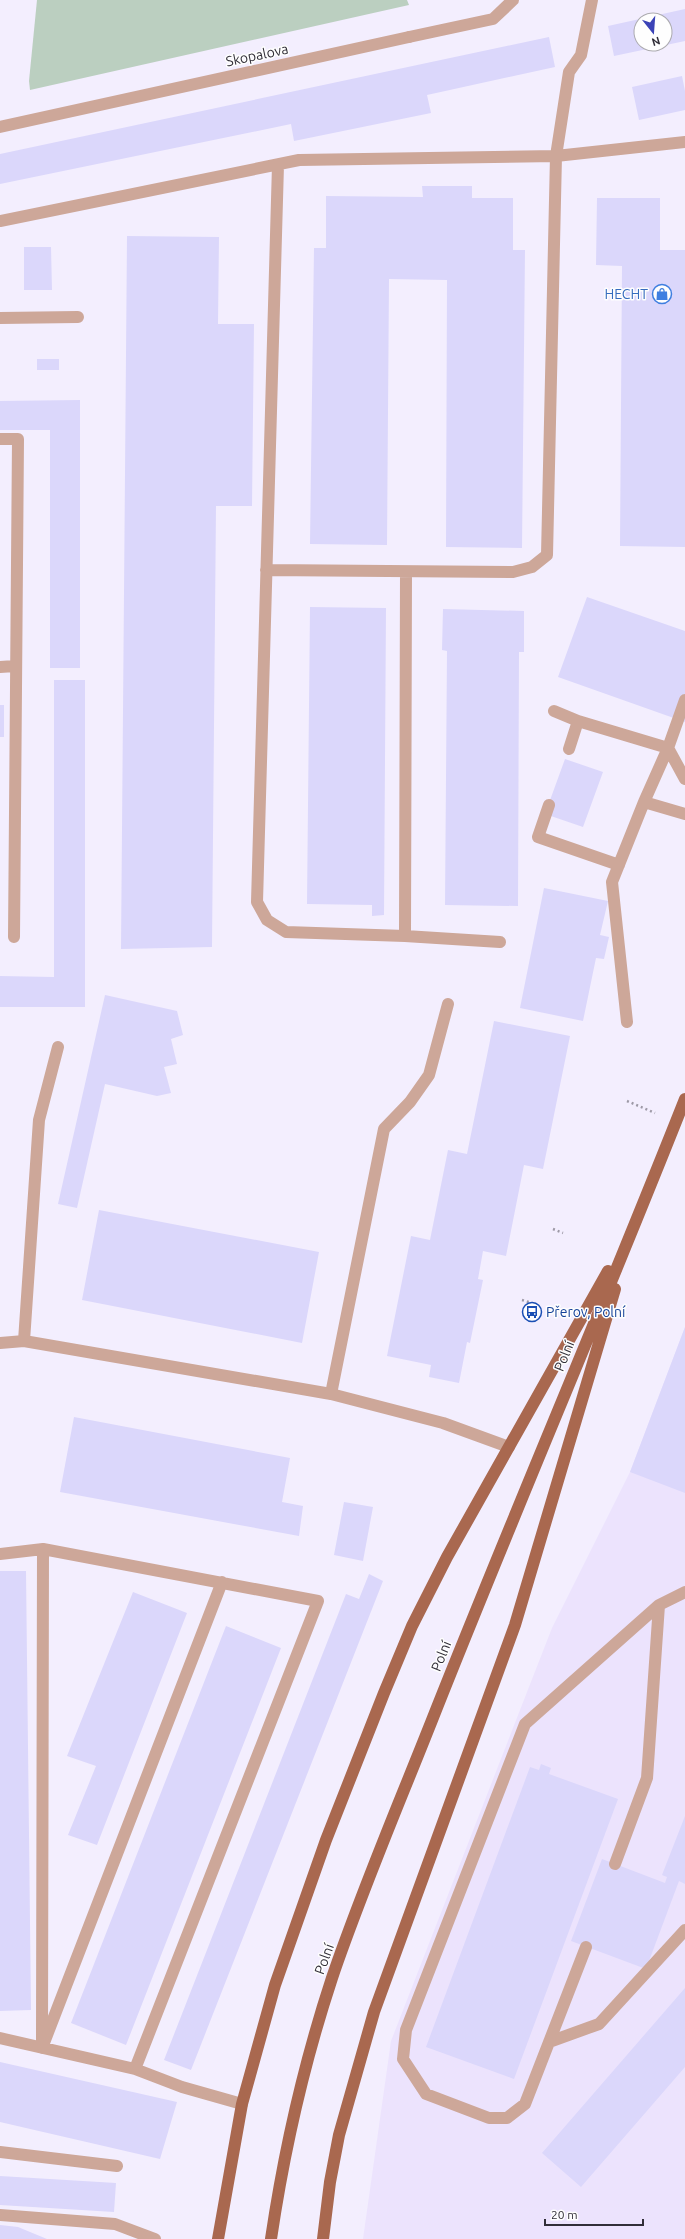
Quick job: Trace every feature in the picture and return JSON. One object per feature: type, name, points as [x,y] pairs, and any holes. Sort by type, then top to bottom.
[{"type":"main road","name":"Polní","points":[[271,2239],[280,2179],[294,2116],[332,1979],[366,1885],[481,1597],[685,1099]]},
{"type":"main road","points":[[218,2239],[242,2104],[275,1985],[326,1840],[384,1693],[412,1626],[447,1557],[634,1224]]},
{"type":"main road","points":[[323,2239],[330,2182],[339,2135],[374,2012],[515,1625],[634,1224]]},
{"type":"street","name":"Skopalova","points":[[0,127],[493,19],[513,0]]},
{"type":"street","points":[[266,570],[513,572],[532,567],[547,555],[556,156],[569,72],[581,55],[592,0]]},
{"type":"street","points":[[0,222],[299,160],[556,156],[685,142]]},
{"type":"street","points":[[278,165],[257,902],[267,920],[286,932],[405,936],[500,942]]},
{"type":"street","points":[[0,318],[78,317]]},
{"type":"street","points":[[0,439],[18,439],[14,937]]},
{"type":"street","points":[[405,936],[406,572]]},
{"type":"street","points":[[0,667],[15,666]]},
{"type":"street","points":[[627,1022],[612,882],[644,802],[668,748],[685,700]]},
{"type":"street","points":[[554,711],[578,721],[668,748],[685,779]]},
{"type":"street","points":[[569,749],[578,721]]},
{"type":"street","points":[[644,802],[685,814]]},
{"type":"street","points":[[550,805],[538,837],[619,865]]},
{"type":"street","points":[[331,1394],[384,1129],[410,1102],[428,1075],[448,1004]]},
{"type":"street","points":[[24,1341],[39,1120],[58,1047]]},
{"type":"street","points":[[0,1343],[24,1341],[331,1394],[443,1424],[509,1447]]},
{"type":"street","points":[[0,1554],[42,1549],[318,1600],[135,2069]]},
{"type":"street","points":[[42,1549],[42,2048]]},
{"type":"street","points":[[42,2048],[222,1582]]},
{"type":"street","points":[[586,1947],[525,2104],[506,2118],[489,2118],[426,2094],[403,2060],[406,2030],[525,1724],[659,1605],[685,1592]]},
{"type":"street","points":[[615,1864],[647,1778],[659,1605]]},
{"type":"street","points":[[549,2042],[599,2024],[685,1930]]},
{"type":"street","points":[[0,2038],[135,2069],[182,2088],[242,2104]]},
{"type":"street","points":[[0,2152],[117,2166]]},
{"type":"street","points":[[0,2215],[115,2224],[155,2239]]},
{"type":"path","points":[[553,1229],[563,1233]]},
{"type":"path","points":[[522,1300],[535,1304]]},
{"type":"shaded area","points":[[685,1327],[685,2239],[363,2239],[391,2041],[552,1628],[630,1472]]},
{"type":"green space","points":[[37,0],[407,0],[409,5],[30,90],[29,81]]},
{"type":"building","points":[[685,9],[685,41],[673,44],[673,12],[671,12]]},
{"type":"building","points":[[633,20],[633,52],[614,56],[608,26]]},
{"type":"building","points":[[549,37],[555,67],[427,95],[431,113],[294,141],[291,124],[0,184],[0,154]]},
{"type":"building","points":[[682,76],[685,91],[685,110],[639,120],[632,87]]},
{"type":"building","points":[[422,186],[472,186],[472,198],[513,198],[513,250],[525,250],[522,548],[446,547],[447,280],[389,279],[387,545],[310,544],[314,248],[326,248],[326,196],[423,197]]},
{"type":"building","points":[[597,198],[660,198],[660,250],[685,250],[685,547],[620,546],[622,266],[596,265]]},
{"type":"building","points":[[127,236],[219,237],[218,324],[254,324],[252,506],[216,506],[212,947],[121,949]]},
{"type":"building","points":[[24,247],[51,247],[52,290],[24,290]]},
{"type":"building","points":[[37,359],[59,359],[59,370],[37,370]]},
{"type":"building","points":[[80,400],[80,668],[50,668],[50,430],[0,430],[0,401]]},
{"type":"building","points":[[587,597],[685,631],[685,722],[558,677]]},
{"type":"building","points":[[310,607],[386,608],[384,915],[372,916],[372,905],[307,904]]},
{"type":"building","points":[[443,609],[524,611],[524,652],[519,652],[518,906],[445,905],[447,651],[442,650]]},
{"type":"building","points":[[54,680],[85,680],[85,1007],[0,1007],[0,976],[54,977]]},
{"type":"building","points":[[0,705],[4,705],[4,737],[0,737]]},
{"type":"building","points":[[565,759],[603,772],[583,827],[545,814]]},
{"type":"building","points":[[544,888],[608,901],[600,935],[609,937],[604,959],[596,958],[583,1021],[520,1008]]},
{"type":"building","points":[[105,995],[177,1011],[183,1035],[171,1039],[177,1064],[164,1067],[171,1093],[157,1096],[105,1084],[77,1208],[58,1204]]},
{"type":"building","points":[[494,1021],[570,1036],[543,1169],[524,1165],[506,1256],[483,1251],[478,1279],[483,1280],[470,1343],[467,1342],[459,1383],[429,1377],[431,1365],[387,1356],[411,1236],[430,1240],[448,1150],[467,1154]]},
{"type":"building","points":[[99,1210],[319,1252],[302,1343],[82,1300]]},
{"type":"building","points":[[685,1327],[685,1493],[630,1472]]},
{"type":"building","points":[[74,1417],[290,1458],[282,1502],[303,1506],[299,1536],[60,1492]]},
{"type":"building","points":[[344,1502],[373,1507],[363,1561],[334,1555]]},
{"type":"building","points":[[0,1571],[26,1571],[31,2010],[0,2011]]},
{"type":"building","points":[[369,1574],[383,1581],[191,2070],[164,2060],[346,1594],[359,1599]]},
{"type":"building","points":[[133,1592],[187,1613],[97,1845],[68,1835],[96,1766],[67,1756]]},
{"type":"building","points":[[226,1626],[281,1648],[126,2045],[71,2023]]},
{"type":"building","points":[[541,1764],[551,1768],[549,1774],[618,1799],[514,2079],[426,2047],[530,1767],[539,1770]]},
{"type":"building","points":[[685,1816],[685,1884],[679,1881],[646,1969],[571,1941],[602,1859],[665,1883],[667,1877],[662,1875]]},
{"type":"building","points":[[685,1988],[685,2067],[581,2187],[542,2153]]},
{"type":"building","points":[[0,2062],[177,2102],[160,2159],[0,2122]]},
{"type":"building","points":[[0,2176],[116,2183],[114,2212],[0,2205]]},
{"type":"building","points":[[0,2225],[18,2227],[47,2239],[0,2239]]},
{"type":"place","name":"HECHT","points":[[662,294]]},
{"type":"place","name":"Přerov, Polní","points":[[532,1312]]}]
